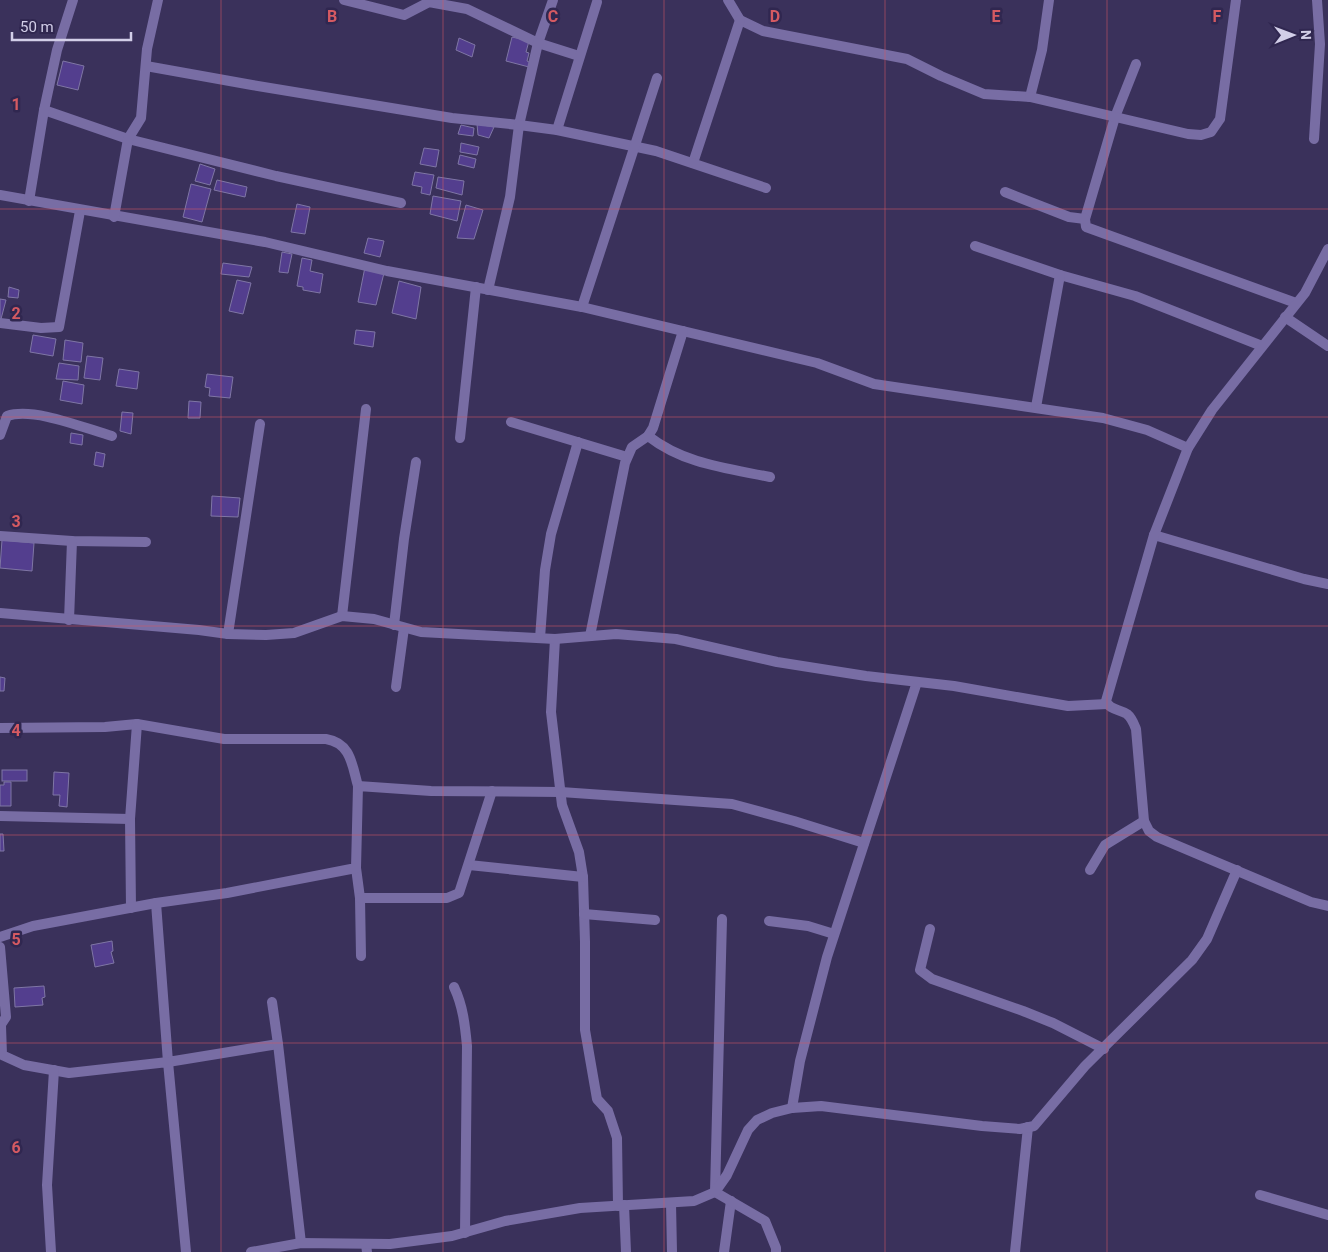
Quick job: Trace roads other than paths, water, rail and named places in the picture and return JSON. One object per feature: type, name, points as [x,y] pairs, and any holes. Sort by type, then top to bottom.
[{"type":"street","points":[[29,201],[44,110],[57,50],[73,0]]},
{"type":"street","points":[[114,217],[128,139],[141,118],[147,48],[158,0]]},
{"type":"street","points":[[344,0],[404,15],[429,2],[467,9],[538,43],[579,56]]},
{"type":"street","points":[[488,290],[510,197],[519,126],[538,43],[553,0]]},
{"type":"street","points":[[728,0],[740,20],[763,31],[907,59],[984,94],[1030,97],[1115,116],[1174,132],[1202,134],[1211,132],[1220,119],[1236,0]]},
{"type":"street","points":[[1030,97],[1042,50],[1049,0]]},
{"type":"street","points":[[1314,139],[1320,44],[1317,0]]},
{"type":"street","points":[[557,130],[597,2]]},
{"type":"street","points":[[693,163],[740,20]]},
{"type":"street","points":[[1136,64],[1115,116],[1085,219],[1086,227],[1296,303]]},
{"type":"street","points":[[146,66],[432,115],[557,130],[656,151],[766,188]]},
{"type":"street","points":[[582,307],[657,78]]},
{"type":"street","points":[[44,110],[128,139],[276,176],[401,204]]},
{"type":"street","points":[[1005,192],[1069,217],[1085,219]]},
{"type":"street","points":[[0,195],[114,217],[265,242],[387,271],[582,307],[817,363],[874,384],[1103,418],[1147,430],[1188,448]]},
{"type":"street","points":[[0,323],[41,328],[59,327],[80,210]]},
{"type":"street","points":[[975,246],[1060,275],[1135,296],[1262,346]]},
{"type":"street","points":[[1106,704],[1106,698],[1154,535],[1188,448],[1212,410],[1305,293],[1328,249]]},
{"type":"street","points":[[1036,407],[1060,275]]},
{"type":"street","points":[[460,438],[476,287]]},
{"type":"street","points":[[1285,317],[1328,346]]},
{"type":"street","points":[[590,636],[627,457],[632,447],[648,436],[653,428],[683,331]]},
{"type":"street","points":[[342,616],[366,409]]},
{"type":"street","points":[[0,435],[7,416],[17,413],[38,414],[112,436]]},
{"type":"street","points":[[511,422],[627,457]]},
{"type":"street","points":[[228,634],[260,424]]},
{"type":"street","points":[[648,436],[663,447],[686,458],[770,477]]},
{"type":"street","points":[[540,638],[545,570],[551,534],[578,442]]},
{"type":"street","points":[[396,687],[404,539],[416,462]]},
{"type":"street","points":[[1154,535],[1304,580],[1328,584]]},
{"type":"street","points":[[0,536],[72,541],[146,542]]},
{"type":"street","points":[[69,620],[72,541]]},
{"type":"street","points":[[0,613],[228,634],[266,635],[294,633],[342,616],[374,619],[421,632],[540,638],[616,634],[676,639],[777,662],[866,676],[954,686],[1068,706],[1106,704],[1126,713],[1136,729],[1144,821],[1149,831],[1157,837],[1311,902],[1328,906]]},
{"type":"street","points":[[555,638],[551,712],[562,805],[580,852],[584,914],[586,1030],[597,1099],[608,1111],[617,1138],[626,1252]]},
{"type":"street","points":[[792,1108],[800,1061],[827,957],[917,682]]},
{"type":"street","points":[[130,908],[130,819],[137,724]]},
{"type":"street","points":[[0,728],[105,727],[137,724],[224,739],[336,740],[343,745],[349,755],[358,786],[356,868],[360,898],[360,956]]},
{"type":"street","points":[[358,786],[431,791],[561,792],[732,804],[864,843]]},
{"type":"street","points":[[360,898],[447,898],[458,893],[492,791]]},
{"type":"street","points":[[0,816],[130,819]]},
{"type":"street","points":[[1090,870],[1105,845],[1144,821]]},
{"type":"street","points":[[468,865],[582,877]]},
{"type":"street","points":[[0,937],[33,926],[156,903],[227,893],[356,868]]},
{"type":"street","points":[[251,1252],[301,1243],[366,1248],[452,1236],[505,1221],[580,1208],[694,1201],[716,1192],[727,1175],[748,1130],[758,1120],[772,1113],[792,1108],[821,1106],[982,1126],[1020,1129],[1034,1126],[1085,1066],[1192,960],[1207,939],[1237,870]]},
{"type":"street","points":[[156,903],[168,1062],[186,1252]]},
{"type":"street","points":[[584,914],[655,920]]},
{"type":"street","points":[[716,1192],[722,919]]},
{"type":"street","points":[[770,921],[808,926],[834,934]]},
{"type":"street","points":[[930,929],[920,970],[932,979],[1053,1023],[1104,1049]]},
{"type":"street","points":[[0,947],[6,1017],[1,1026],[2,1055],[24,1065],[69,1073],[168,1062],[278,1044]]},
{"type":"street","points":[[454,986],[465,1019],[467,1046],[465,1233]]},
{"type":"street","points":[[272,1002],[301,1243]]},
{"type":"street","points":[[50,1252],[47,1185],[54,1070]]},
{"type":"street","points":[[1015,1252],[1028,1127]]},
{"type":"street","points":[[716,1192],[765,1220],[776,1252]]},
{"type":"street","points":[[1260,1195],[1328,1215]]},
{"type":"street","points":[[724,1252],[731,1201]]},
{"type":"street","points":[[671,1203],[672,1252]]}]
